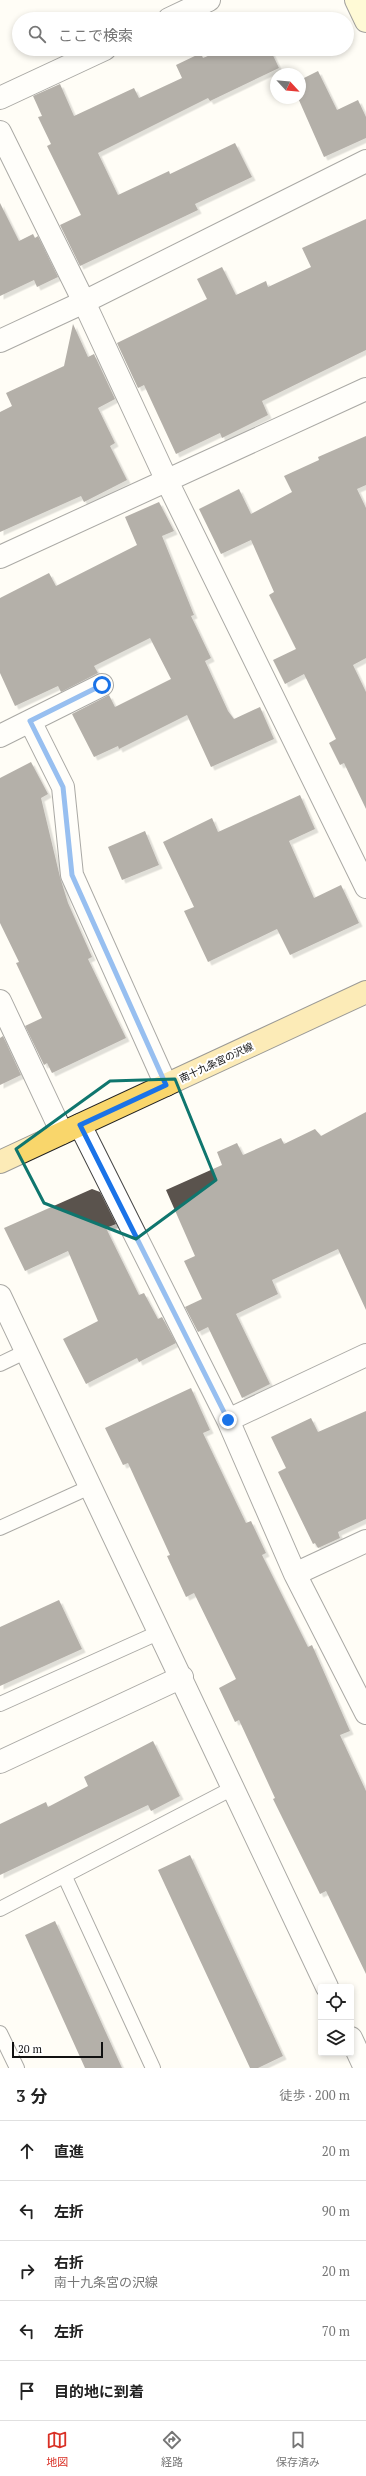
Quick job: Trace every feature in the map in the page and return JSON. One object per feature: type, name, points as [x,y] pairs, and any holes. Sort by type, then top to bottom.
[{"type":"main road","name":"南十九条宮の沢線","points":[[0,1162],[366,992]]},
{"type":"street","points":[[183,12],[209,0]]},
{"type":"street","points":[[356,0],[366,21]]},
{"type":"street","points":[[0,98],[90,56]]},
{"type":"street","points":[[0,132],[84,302],[167,481],[366,887]]},
{"type":"street","points":[[0,341],[84,302],[366,161]]},
{"type":"street","points":[[0,557],[366,389]]},
{"type":"street","points":[[0,736],[102,685]]},
{"type":"street","points":[[30,721],[63,787],[72,875],[166,1085]]},
{"type":"street","points":[[0,1001],[228,1420],[295,1574],[366,1713]]},
{"type":"street","points":[[0,1296],[182,1677],[326,1984]]},
{"type":"street","points":[[228,1420],[366,1355]]},
{"type":"street","points":[[295,1574],[366,1541]]},
{"type":"street","points":[[0,1762],[182,1677]]},
{"type":"street","points":[[354,2044],[365,2068]]},
{"type":"lane","points":[[0,1364],[26,1352]]},
{"type":"lane","points":[[0,1528],[90,1487]]},
{"type":"lane","points":[[0,1704],[160,1632]]},
{"type":"lane","points":[[0,1910],[233,1788]]},
{"type":"lane","points":[[65,1877],[153,2068]]},
{"type":"lane","points":[[0,2033],[17,2068]]},
{"type":"highlighted area","points":[[175,1079],[216,1180],[136,1239],[44,1203],[16,1149],[110,1081]]},
{"type":"building","points":[[195,56],[202,56],[203,58],[208,56],[273,56],[279,68],[270,68],[270,72],[210,101],[208,98],[98,153],[118,195],[169,171],[170,174],[235,143],[252,177],[195,204],[198,210],[80,266],[60,225],[81,215],[47,146],[51,144],[38,117],[42,116],[33,96],[60,84],[74,116],[134,88],[139,98],[182,78],[176,65]]},
{"type":"building","points":[[318,71],[337,110],[358,100],[366,117],[366,138],[324,157],[301,104],[306,104],[306,77]]},
{"type":"building","points":[[0,203],[19,241],[33,234],[35,238],[38,236],[58,277],[37,287],[34,280],[0,296]]},
{"type":"building","points":[[366,219],[366,350],[262,401],[268,415],[222,438],[220,433],[176,454],[144,385],[138,388],[117,343],[207,299],[197,279],[222,267],[236,295],[266,281],[268,287],[311,267],[302,248]]},
{"type":"building","points":[[73,324],[88,357],[94,354],[115,399],[98,408],[115,443],[110,446],[127,480],[84,502],[81,496],[0,532],[0,412],[12,406],[6,393],[64,366]]},
{"type":"building","points":[[366,436],[366,485],[357,489],[366,508],[366,658],[353,665],[366,692],[366,809],[344,763],[340,765],[329,743],[336,739],[304,674],[285,684],[273,660],[296,649],[269,595],[274,592],[251,540],[221,554],[199,509],[239,489],[251,514],[292,492],[284,476],[319,460],[318,457]]},
{"type":"building","points":[[159,502],[174,531],[162,536],[194,615],[191,616],[211,658],[205,661],[228,711],[234,719],[260,707],[274,739],[211,767],[187,715],[119,749],[118,746],[94,757],[72,714],[109,695],[115,707],[171,679],[150,638],[94,666],[98,673],[61,692],[58,686],[15,706],[0,673],[0,598],[49,573],[56,586],[137,545],[125,517]]},
{"type":"building","points":[[31,762],[48,794],[41,798],[60,877],[68,903],[92,957],[88,959],[126,1038],[52,1073],[47,1063],[44,1065],[25,1026],[42,1018],[16,963],[19,962],[0,923],[0,778]]},
{"type":"building","points":[[300,795],[315,829],[289,841],[314,898],[341,885],[359,923],[290,955],[277,929],[208,962],[184,911],[194,907],[163,842],[212,818],[218,832]]},
{"type":"building","points":[[145,831],[159,865],[122,880],[108,847]]},
{"type":"building","points":[[3,1036],[21,1075],[0,1085],[0,1038]]},
{"type":"building","points":[[366,1112],[366,1310],[338,1249],[272,1280],[278,1294],[236,1314],[270,1384],[242,1398],[208,1327],[198,1332],[185,1307],[202,1299],[184,1261],[195,1256],[166,1190],[222,1165],[217,1152],[237,1143],[243,1155],[281,1138],[284,1144],[315,1129],[321,1136]]},
{"type":"building","points":[[92,1189],[100,1192],[116,1224],[106,1228],[139,1295],[144,1293],[158,1319],[162,1317],[176,1343],[139,1362],[137,1358],[86,1384],[63,1339],[98,1321],[68,1251],[25,1271],[4,1228]]},
{"type":"building","points":[[191,1388],[210,1430],[203,1433],[246,1523],[251,1521],[266,1553],[262,1555],[308,1647],[312,1645],[350,1731],[340,1735],[366,1791],[366,1974],[326,1891],[320,1894],[273,1799],[275,1798],[239,1720],[235,1722],[219,1688],[236,1679],[194,1593],[186,1597],[167,1556],[170,1555],[128,1463],[123,1465],[105,1428]]},
{"type":"building","points":[[366,1411],[366,1519],[338,1532],[340,1538],[318,1548],[315,1543],[313,1544],[278,1472],[286,1468],[271,1437],[311,1418],[318,1432]]},
{"type":"building","points":[[59,1600],[82,1649],[0,1686],[0,1627]]},
{"type":"building","points":[[153,1741],[180,1796],[151,1811],[148,1805],[0,1875],[0,1824],[46,1802],[48,1807],[88,1786],[84,1777]]},
{"type":"building","points":[[190,1855],[283,2056],[258,2068],[250,2068],[158,1870]]},
{"type":"building","points":[[55,1921],[122,2068],[85,2068],[25,1935]]},
{"type":"route","points":[[102,685],[30,721],[63,787],[72,875],[166,1085],[80,1125],[228,1420]]}]
